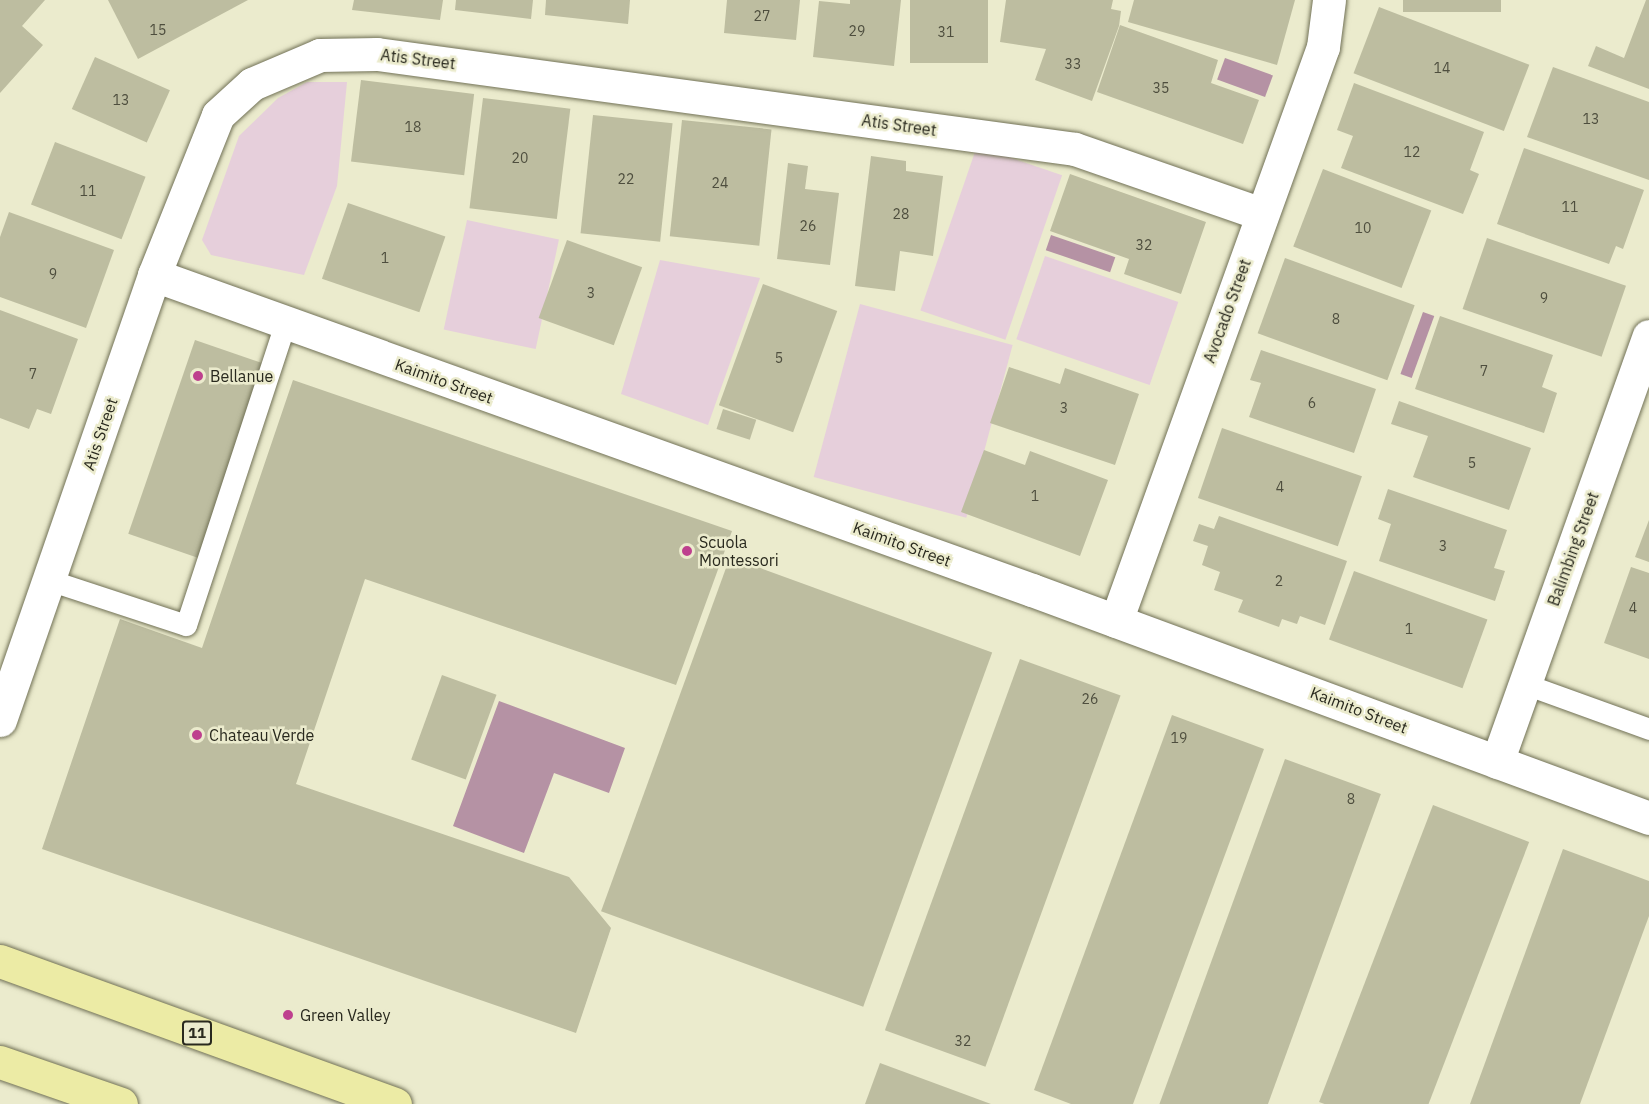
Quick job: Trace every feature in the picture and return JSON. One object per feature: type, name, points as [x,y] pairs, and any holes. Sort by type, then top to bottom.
[{"type":"main road","name":"11","points":[[0,961],[395,1104]]},
{"type":"main road","points":[[0,1062],[121,1104]]},
{"type":"street","name":"Avocado Street","points":[[1116,621],[1323,47],[1329,0]]},
{"type":"street","name":"Atis Street","points":[[2,709],[154,275],[218,115],[252,84],[320,55],[377,54],[1075,149],[1262,214]]},
{"type":"street","name":"Kaimito Street","points":[[154,275],[1116,621],[1649,818]]},
{"type":"street","name":"Balimbing Street","points":[[1497,762],[1649,336]]},
{"type":"lane","points":[[49,580],[186,625],[285,324]]},
{"type":"lane","points":[[1525,684],[1649,729]]},
{"type":"shaded area","points":[[1225,58],[1273,75],[1265,97],[1217,80]]},
{"type":"shaded area","points":[[307,82],[347,82],[337,186],[304,275],[211,255],[202,240],[239,136],[278,98]]},
{"type":"shaded area","points":[[977,146],[1062,175],[1005,340],[920,311]]},
{"type":"shaded area","points":[[467,220],[559,240],[536,349],[444,330]]},
{"type":"shaded area","points":[[1051,235],[1115,257],[1110,272],[1046,250]]},
{"type":"shaded area","points":[[1045,256],[1178,302],[1150,385],[1016,339]]},
{"type":"shaded area","points":[[660,260],[760,278],[708,425],[621,394]]},
{"type":"shaded area","points":[[860,304],[1013,345],[966,518],[814,477]]},
{"type":"shaded area","points":[[1423,312],[1434,316],[1412,378],[1400,374]]},
{"type":"shaded area","points":[[499,701],[625,748],[609,793],[554,773],[524,853],[453,826]]},
{"type":"building","points":[[0,0],[45,0],[22,26],[43,45],[0,93]]},
{"type":"building","points":[[108,0],[248,0],[138,59]]},
{"type":"building","points":[[354,0],[443,0],[440,20],[352,10]]},
{"type":"building","points":[[456,0],[533,0],[531,19],[455,10]]},
{"type":"building","points":[[546,0],[630,0],[628,24],[545,15]]},
{"type":"building","points":[[727,0],[800,0],[796,40],[724,33]]},
{"type":"building","points":[[850,0],[901,0],[894,66],[813,57],[819,1],[850,4]]},
{"type":"building","points":[[910,0],[988,0],[988,63],[910,63]]},
{"type":"building","points":[[1006,0],[1113,0],[1111,9],[1121,11],[1119,26],[1092,101],[1035,80],[1046,49],[1000,42]]},
{"type":"building","points":[[1134,0],[1295,0],[1277,65],[1128,22]]},
{"type":"building","points":[[1403,0],[1501,0],[1501,12],[1403,12]]},
{"type":"building","points":[[1646,0],[1649,0],[1649,89],[1588,66],[1596,46],[1624,58]]},
{"type":"building","points":[[1379,7],[1529,65],[1504,131],[1354,73]]},
{"type":"building","points":[[1120,25],[1218,60],[1211,83],[1259,100],[1243,144],[1097,92]]},
{"type":"building","points":[[95,57],[170,90],[147,142],[72,109]]},
{"type":"building","points":[[1553,67],[1649,102],[1649,180],[1527,137]]},
{"type":"building","points":[[361,80],[474,94],[464,175],[351,161]]},
{"type":"building","points":[[1354,83],[1484,132],[1470,170],[1479,174],[1463,214],[1341,168],[1353,136],[1337,130]]},
{"type":"building","points":[[483,98],[570,109],[557,219],[469,208]]},
{"type":"building","points":[[593,115],[673,123],[660,242],[581,233]]},
{"type":"building","points":[[682,120],[772,129],[759,246],[670,236]]},
{"type":"building","points":[[55,142],[146,177],[122,239],[31,205]]},
{"type":"building","points":[[1524,148],[1644,190],[1623,249],[1616,246],[1609,264],[1497,224]]},
{"type":"building","points":[[871,156],[906,161],[906,171],[943,176],[933,256],[900,251],[895,291],[855,286]]},
{"type":"building","points":[[788,163],[808,166],[805,189],[839,193],[830,265],[777,259]]},
{"type":"building","points":[[1323,169],[1431,211],[1402,288],[1293,246]]},
{"type":"building","points":[[1070,174],[1206,222],[1181,294],[1124,274],[1129,259],[1050,231]]},
{"type":"building","points":[[348,203],[445,237],[419,312],[322,279]]},
{"type":"building","points":[[9,212],[114,250],[86,328],[0,297],[0,237]]},
{"type":"building","points":[[1487,238],[1626,286],[1602,357],[1463,309]]},
{"type":"building","points":[[567,240],[642,267],[614,345],[539,318]]},
{"type":"building","points":[[1285,258],[1415,305],[1387,380],[1258,333]]},
{"type":"building","points":[[763,284],[837,311],[793,432],[719,405]]},
{"type":"building","points":[[0,310],[78,339],[51,414],[37,409],[29,429],[0,418]]},
{"type":"building","points":[[1440,316],[1553,355],[1542,387],[1557,393],[1544,433],[1415,389]]},
{"type":"building","points":[[195,340],[269,365],[202,559],[128,534]]},
{"type":"building","points":[[1261,350],[1376,389],[1354,453],[1249,417],[1261,383],[1250,380]]},
{"type":"building","points":[[1009,367],[1060,384],[1065,368],[1139,394],[1115,465],[990,423]]},
{"type":"building","name":"Chateau Verde","points":[[293,380],[732,531],[676,685],[365,579],[296,784],[569,877],[611,928],[576,1033],[42,849],[120,619],[202,648]]},
{"type":"building","points":[[1399,401],[1531,448],[1509,510],[1413,477],[1428,436],[1391,424]]},
{"type":"building","points":[[723,409],[756,420],[750,440],[717,429]]},
{"type":"building","points":[[1222,428],[1362,476],[1338,546],[1198,498]]},
{"type":"building","points":[[984,450],[1025,465],[1030,451],[1108,480],[1080,556],[961,512]]},
{"type":"building","points":[[1388,489],[1507,530],[1494,568],[1505,571],[1495,601],[1379,561],[1391,524],[1378,519]]},
{"type":"building","points":[[1219,516],[1347,561],[1325,625],[1300,616],[1297,624],[1282,619],[1279,627],[1238,612],[1243,600],[1214,590],[1220,572],[1202,565],[1208,546],[1193,541],[1199,524],[1214,529]]},
{"type":"building","points":[[1649,520],[1649,562],[1635,557]]},
{"type":"building","points":[[730,557],[992,652],[863,1007],[601,911]]},
{"type":"building","points":[[1631,567],[1649,573],[1649,659],[1604,643]]},
{"type":"building","points":[[1354,571],[1487,620],[1462,688],[1329,640]]},
{"type":"building","points":[[1020,659],[1121,696],[985,1067],[885,1030]]},
{"type":"building","points":[[442,675],[497,695],[466,779],[411,760]]},
{"type":"building","points":[[1172,715],[1264,749],[1133,1104],[1071,1104],[1034,1090]]},
{"type":"building","points":[[1285,759],[1381,794],[1268,1104],[1159,1104]]},
{"type":"building","points":[[1433,805],[1529,842],[1429,1104],[1325,1104],[1319,1102]]},
{"type":"building","points":[[1563,849],[1649,881],[1649,916],[1580,1104],[1470,1104]]},
{"type":"building","points":[[880,1063],[991,1104],[865,1104]]},
{"type":"place","name":"Bellanue","points":[[198,376]]},
{"type":"place","name":"Scuola Montessori","points":[[687,551]]},
{"type":"place","name":"Chateau Verde","points":[[197,735]]},
{"type":"place","name":"Green Valley","points":[[288,1015]]}]
